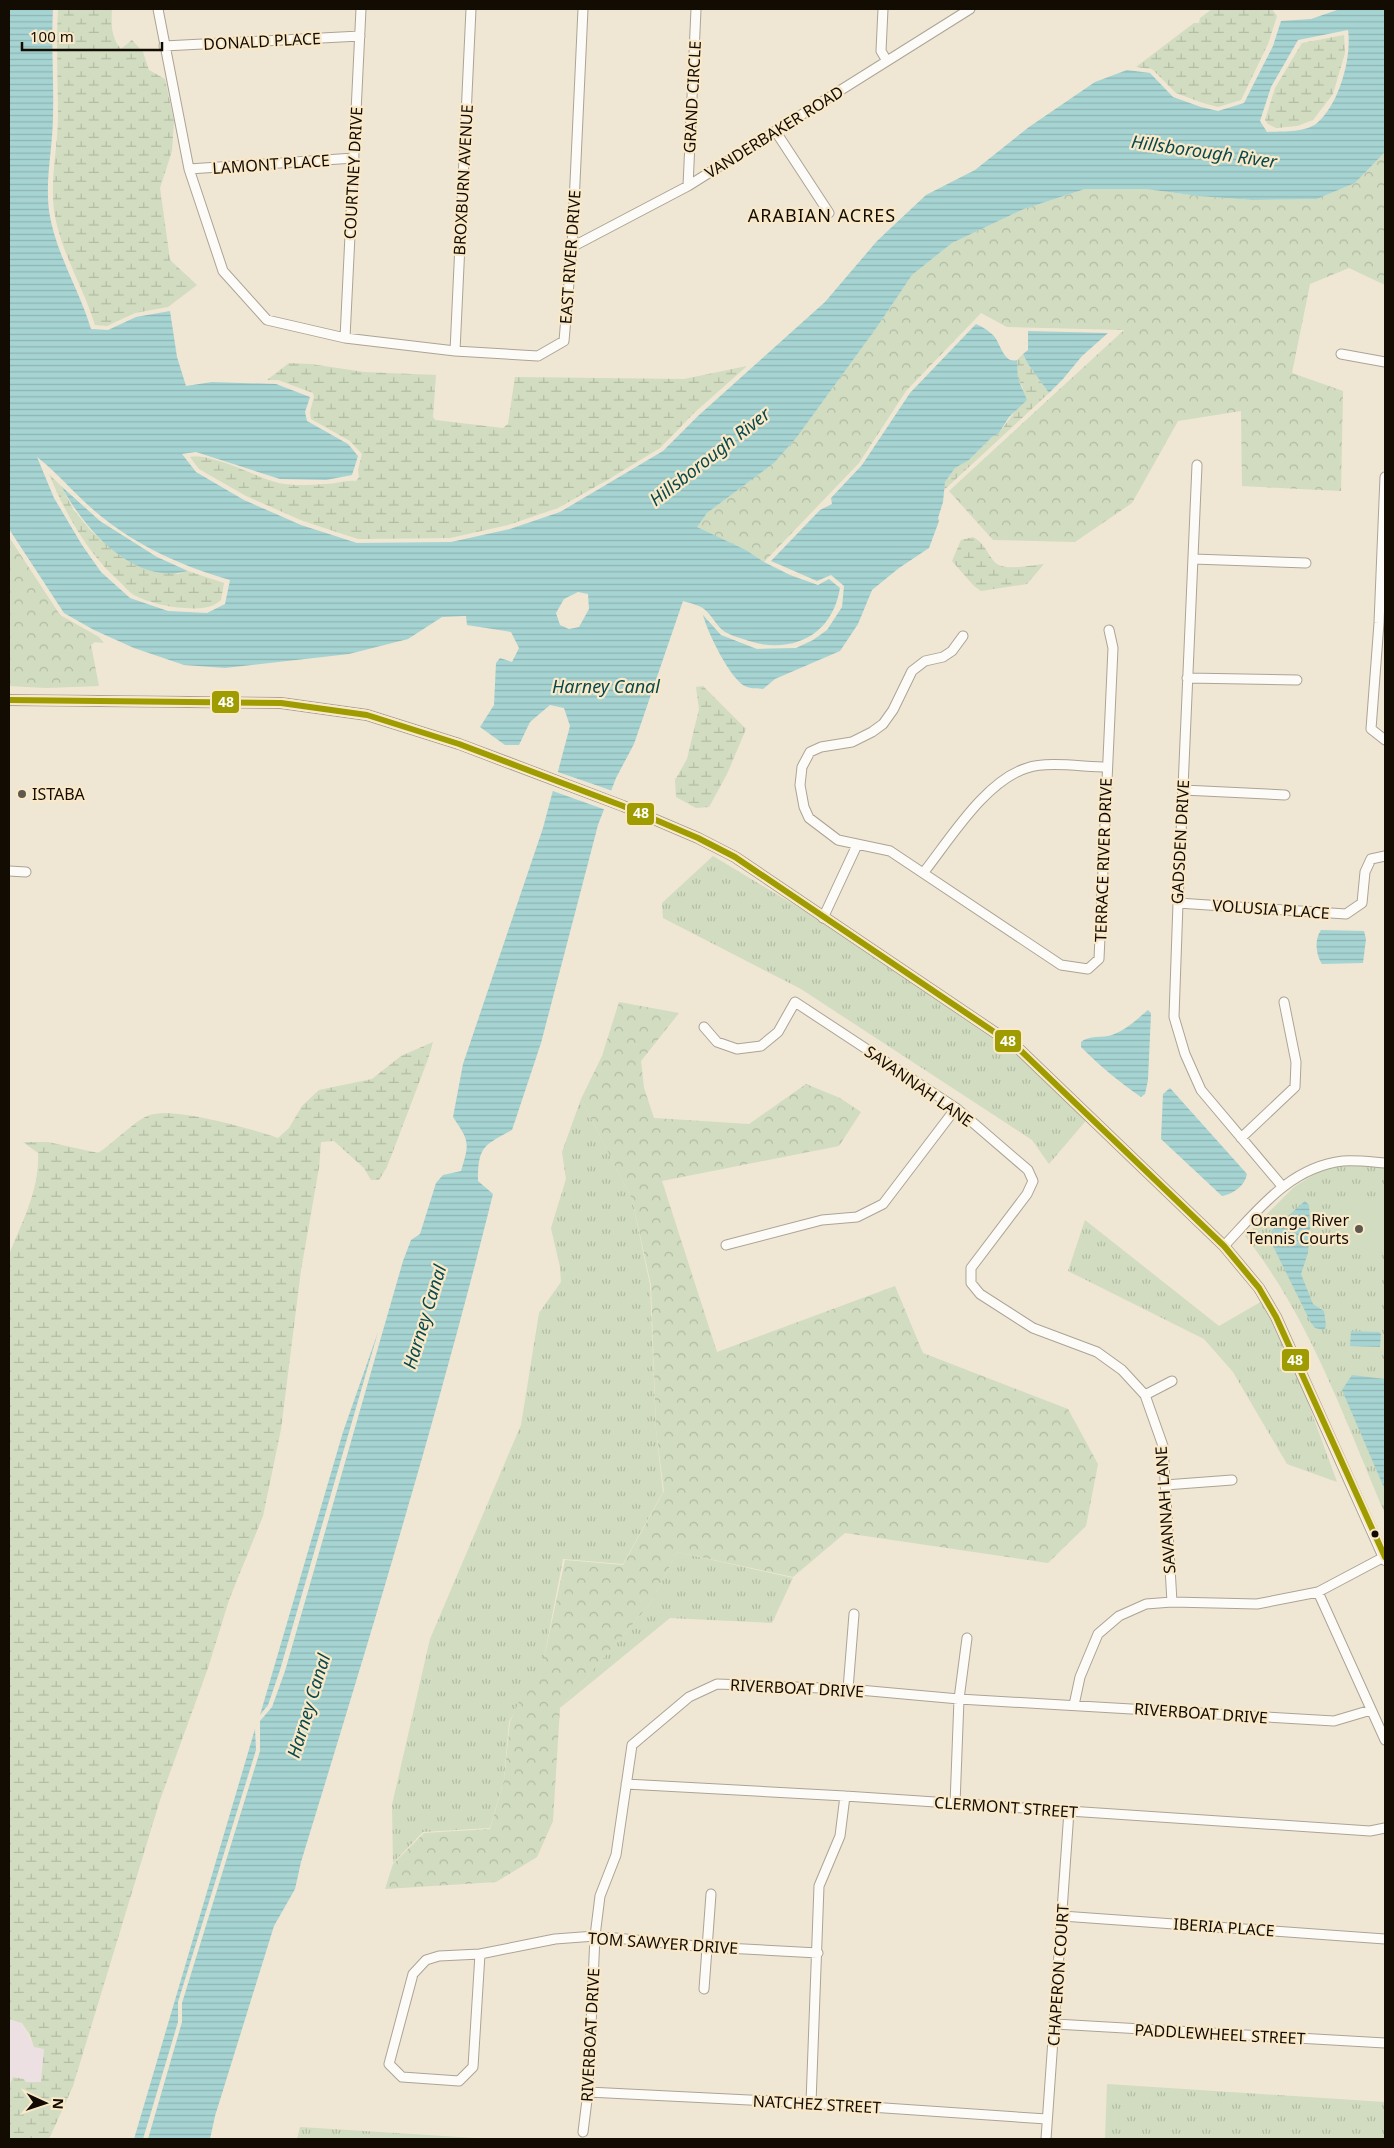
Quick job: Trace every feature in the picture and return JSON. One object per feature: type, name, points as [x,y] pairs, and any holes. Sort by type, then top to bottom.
[{"type":"street","name":"EAST RIVER DRIVE","points":[[158,9],[189,170],[223,272],[268,320],[345,338],[455,351],[538,356],[564,341],[572,247],[583,9]]},
{"type":"street","name":"COURTNEY DRIVE","points":[[345,338],[361,9]]},
{"type":"street","name":"BROXBURN AVENUE","points":[[455,351],[471,9]]},
{"type":"street","name":"GRAND CIRCLE","points":[[688,186],[696,9]]},
{"type":"street","points":[[883,9],[881,51],[887,61]]},
{"type":"street","name":"VANDERBAKER ROAD","points":[[572,247],[688,186],[970,9]]},
{"type":"street","name":"DONALD PLACE","points":[[164,46],[360,36]]},
{"type":"street","points":[[776,132],[829,213]]},
{"type":"street","name":"LAMONT PLACE","points":[[189,170],[354,158]]},
{"type":"street","points":[[1341,354],[1385,362]]},
{"type":"street","name":"GADSDEN DRIVE","points":[[1197,465],[1174,1017],[1185,1054],[1202,1090],[1282,1186]]},
{"type":"street","points":[[1385,477],[1382,624],[1371,729],[1385,740]]},
{"type":"street","points":[[1193,559],[1306,563]]},
{"type":"street","name":"TERRACE RIVER DRIVE","points":[[963,636],[952,651],[943,657],[925,662],[912,671],[893,710],[883,724],[852,742],[821,747],[810,752],[802,767],[800,785],[804,807],[810,818],[838,840],[890,851],[1062,965],[1088,969],[1099,959],[1113,648],[1109,630]]},
{"type":"street","points":[[1187,678],[1297,680]]},
{"type":"street","points":[[9,700],[282,703],[366,715],[459,744],[623,806],[698,838],[734,857],[1018,1048],[1224,1246],[1259,1288],[1276,1317],[1385,1558],[1318,1592],[1257,1604],[1172,1602],[1146,1604],[1120,1616],[1098,1634],[1080,1677],[1074,1705]]},
{"type":"street","points":[[924,872],[984,796],[1003,779],[1028,767],[1107,767]]},
{"type":"street","points":[[1183,790],[1285,795]]},
{"type":"street","points":[[823,918],[857,845]]},
{"type":"street","name":"VOLUSIA PLACE","points":[[1178,903],[1346,914],[1362,903],[1365,872],[1371,859],[1385,856]]},
{"type":"street","points":[[9,871],[26,872]]},
{"type":"street","name":"SAVANNAH LANE","points":[[704,1027],[718,1042],[737,1049],[760,1046],[778,1032],[795,1002],[956,1108],[1028,1170],[1033,1181],[1027,1194],[971,1268],[971,1283],[980,1294],[1033,1328],[1097,1352],[1122,1370],[1144,1394],[1163,1446],[1172,1602]]},
{"type":"street","points":[[1242,1138],[1295,1087],[1296,1062],[1284,1002]]},
{"type":"street","points":[[726,1244],[822,1220],[857,1216],[883,1204],[956,1108]]},
{"type":"street","points":[[1224,1246],[1282,1186],[1314,1168],[1343,1161],[1385,1163]]},
{"type":"street","points":[[1144,1394],[1172,1381]]},
{"type":"street","points":[[1165,1485],[1232,1480]]},
{"type":"street","points":[[1318,1592],[1385,1740]]},
{"type":"street","points":[[848,1689],[854,1614]]},
{"type":"street","points":[[955,1804],[959,1699],[967,1638]]},
{"type":"street","name":"RIVERBOAT DRIVE","points":[[583,2132],[588,2092],[595,1936],[600,1896],[616,1855],[632,1745],[688,1697],[717,1684],[848,1689],[959,1699],[1334,1721],[1371,1710]]},
{"type":"street","name":"CLERMONT STREET","points":[[626,1784],[845,1796],[1370,1831],[1385,1828]]},
{"type":"street","points":[[811,2103],[819,1886],[840,1836],[845,1796]]},
{"type":"street","name":"CHAPERON COURT","points":[[1046,2139],[1069,1811]]},
{"type":"street","points":[[704,1988],[710,1894]]},
{"type":"street","name":"IBERIA PLACE","points":[[1062,1916],[1385,1939]]},
{"type":"street","name":"TOM SAWYER DRIVE","points":[[480,1954],[473,2067],[459,2081],[402,2077],[388,2064],[413,1974],[426,1960],[439,1956],[480,1954],[554,1939],[595,1936],[706,1946],[818,1953]]},
{"type":"street","name":"PADDLEWHEEL STREET","points":[[1055,2024],[1385,2043]]},
{"type":"street","name":"NATCHEZ STREET","points":[[588,2092],[811,2103],[1047,2119]]},
{"type":"shaded area","points":[[9,2019],[22,2023],[34,2047],[44,2048],[42,2082],[26,2082],[13,2077],[9,2086]]},
{"type":"green space","points":[[58,9],[112,9],[112,30],[115,40],[121,49],[132,40],[143,52],[149,70],[165,79],[174,121],[172,151],[160,188],[170,260],[197,285],[168,307],[135,313],[107,326],[95,325],[61,240],[54,210],[53,187],[58,127]]},
{"type":"green space","points":[[1212,9],[1272,9],[1277,16],[1268,44],[1241,100],[1218,107],[1176,93],[1152,69],[1136,67],[1194,23],[1199,23],[1200,18]]},
{"type":"green space","points":[[1344,35],[1345,53],[1333,94],[1313,120],[1297,126],[1276,128],[1268,124],[1265,120],[1275,88],[1302,43]]},
{"type":"green space","points":[[1385,152],[1385,285],[1349,268],[1310,284],[1292,373],[1343,391],[1341,491],[1242,486],[1241,411],[1178,421],[1132,503],[1075,542],[993,540],[949,491],[1124,330],[1007,327],[981,313],[906,391],[859,463],[764,562],[746,550],[696,527],[707,513],[774,463],[797,437],[877,327],[912,275],[952,243],[1024,209],[1085,189],[1146,189],[1252,200],[1317,199],[1355,183]]},
{"type":"green space","points":[[1023,354],[1049,393],[944,490],[945,482],[955,468],[969,460],[992,437],[999,433],[1014,413],[1023,388],[1018,379],[1017,360]]},
{"type":"green space","points":[[289,363],[311,364],[364,372],[436,375],[433,417],[435,420],[503,428],[508,424],[515,377],[684,379],[747,366],[694,413],[660,448],[558,508],[508,525],[450,538],[358,539],[303,521],[246,496],[199,469],[190,457],[222,462],[284,484],[315,485],[356,481],[359,477],[358,470],[362,454],[350,441],[311,419],[310,412],[314,397],[313,393],[278,380],[267,380]]},
{"type":"green space","points":[[49,474],[61,486],[73,509],[91,531],[122,557],[178,574],[188,571],[224,583],[221,600],[209,607],[185,608],[159,604],[132,594],[108,571],[78,532]]},
{"type":"green space","points":[[9,537],[60,615],[99,637],[104,643],[95,642],[91,645],[99,686],[46,688],[9,686]]},
{"type":"green space","points":[[973,537],[978,540],[994,561],[1001,566],[1013,567],[1044,564],[1027,584],[981,591],[974,586],[952,561],[961,540]]},
{"type":"green space","points":[[703,686],[746,729],[727,774],[709,807],[696,808],[676,797],[675,780],[687,759],[699,709],[696,687]]},
{"type":"green space","points":[[713,856],[834,929],[1000,1038],[1089,1117],[1049,1164],[1032,1140],[801,989],[663,918],[662,903]]},
{"type":"green space","points":[[619,1002],[679,1013],[641,1061],[644,1088],[654,1118],[749,1124],[806,1084],[840,1098],[861,1112],[839,1146],[662,1181],[717,1352],[895,1286],[923,1353],[1068,1409],[1098,1464],[1086,1526],[1048,1563],[845,1533],[793,1577],[677,1552],[650,1604],[560,1708],[553,1821],[537,1857],[496,1882],[385,1889],[393,1864],[424,1833],[490,1829],[504,1780],[510,1722],[520,1699],[544,1658],[565,1560],[623,1565],[664,1491],[656,1430],[651,1285],[632,1199],[581,1099],[602,1056]]},
{"type":"green space","points":[[433,1042],[387,1167],[379,1180],[371,1180],[364,1168],[334,1141],[321,1142],[319,1168],[301,1270],[281,1429],[263,1516],[229,1600],[208,1668],[160,1800],[73,2086],[49,2139],[9,2139],[9,2086],[13,2077],[24,2079],[26,2082],[41,2082],[44,2049],[34,2047],[30,2035],[22,2023],[9,2019],[9,1255],[29,1205],[38,1166],[38,1153],[23,1142],[48,1142],[98,1153],[144,1117],[162,1113],[214,1120],[278,1138],[289,1128],[302,1106],[319,1090],[372,1079],[401,1056]]},
{"type":"green space","points":[[581,1099],[632,1199],[650,1285],[656,1430],[663,1492],[623,1564],[563,1559],[544,1658],[509,1722],[504,1779],[490,1828],[423,1832],[393,1863],[392,1805],[430,1639],[521,1425],[539,1313],[561,1282],[560,1267],[551,1228],[566,1179],[562,1152]]},
{"type":"green space","points":[[1344,1165],[1385,1166],[1385,1514],[1340,1406],[1307,1334],[1268,1267],[1245,1236],[1294,1187],[1318,1172]]},
{"type":"green space","name":"Orange River Tennis Courts","points":[[1335,1202],[1385,1203],[1384,1250],[1333,1248]]},
{"type":"green space","points":[[1085,1220],[1219,1326],[1264,1300],[1288,1348],[1337,1482],[1287,1464],[1233,1372],[1204,1339],[1068,1271]]},
{"type":"green space","points":[[677,1552],[793,1578],[772,1623],[670,1618],[560,1708],[650,1604]]},
{"type":"green space","points":[[1107,2084],[1384,2102],[1385,2139],[1105,2139]]},
{"type":"green space","points":[[300,2127],[491,2139],[297,2139]]},
{"type":"water","points":[[9,9],[53,9],[53,127],[48,187],[49,211],[56,241],[91,329],[108,330],[136,317],[170,311],[177,357],[186,386],[212,382],[276,384],[310,397],[305,412],[307,421],[348,444],[358,456],[352,475],[326,480],[280,479],[196,452],[182,454],[196,472],[244,500],[301,525],[357,543],[451,542],[510,529],[560,512],[663,451],[698,416],[825,302],[877,241],[926,195],[975,170],[1029,127],[1095,82],[1127,70],[1150,73],[1173,97],[1218,111],[1244,103],[1273,46],[1281,21],[1311,19],[1340,9],[1385,9],[1385,152],[1355,183],[1317,199],[1252,200],[1198,196],[1146,189],[1085,189],[1024,209],[952,243],[912,275],[877,327],[797,437],[774,463],[707,513],[697,527],[746,550],[764,562],[790,575],[818,585],[829,579],[840,588],[835,605],[828,619],[818,631],[805,639],[791,644],[776,645],[760,644],[727,633],[719,627],[704,609],[683,601],[634,744],[616,778],[598,825],[541,1043],[512,1130],[488,1144],[481,1154],[478,1181],[493,1194],[426,1446],[301,1862],[295,1889],[274,1926],[215,2116],[210,2139],[148,2139],[182,2022],[182,2003],[260,1751],[260,1721],[272,1707],[285,1671],[403,1261],[411,1240],[420,1234],[436,1183],[443,1175],[461,1171],[464,1161],[467,1147],[465,1137],[453,1117],[463,1064],[543,828],[570,726],[564,708],[550,705],[530,722],[519,745],[505,745],[480,727],[494,705],[496,663],[500,658],[512,662],[519,648],[511,632],[467,625],[466,616],[442,617],[408,639],[349,654],[225,668],[184,665],[134,648],[94,630],[64,613],[9,529]],"holes":[[[1348,30],[1349,41],[1346,67],[1338,93],[1325,115],[1317,123],[1306,128],[1293,131],[1267,132],[1260,121],[1271,87],[1298,40]],[[37,457],[94,510],[131,538],[179,562],[230,580],[225,604],[207,613],[168,611],[130,598],[101,572],[82,545],[54,498]],[[578,592],[588,594],[589,609],[579,627],[569,629],[560,625],[556,613],[564,599]]]},
{"type":"water","points":[[976,324],[993,335],[1008,359],[1017,360],[1018,379],[1027,400],[1009,417],[999,433],[992,437],[969,460],[955,468],[945,482],[939,521],[929,548],[899,568],[872,590],[858,624],[840,651],[775,679],[763,689],[749,688],[741,683],[720,655],[703,615],[721,635],[757,649],[796,648],[813,640],[827,630],[842,607],[844,586],[831,575],[817,581],[771,561],[820,510],[832,504],[831,498],[862,465],[910,393]]},
{"type":"water","points":[[1028,331],[1108,333],[1082,356],[1049,393],[1023,354],[1028,350]]},
{"type":"water","points":[[61,486],[100,521],[157,557],[188,571],[168,573],[148,570],[130,562],[112,550],[83,519]]},
{"type":"water","points":[[1321,930],[1364,931],[1366,939],[1363,963],[1322,964],[1318,956],[1317,947],[1317,938]]},
{"type":"water","points":[[1148,1010],[1151,1013],[1148,1080],[1145,1094],[1141,1097],[1095,1061],[1081,1047],[1081,1042],[1088,1038],[1117,1033]]},
{"type":"water","points":[[1170,1088],[1247,1174],[1241,1186],[1234,1191],[1222,1196],[1161,1139],[1163,1094]]},
{"type":"water","points":[[1305,1201],[1309,1205],[1310,1227],[1308,1253],[1301,1274],[1313,1304],[1324,1311],[1326,1326],[1324,1330],[1315,1328],[1311,1323],[1269,1238],[1272,1230]]},
{"type":"water","points":[[1351,1331],[1379,1332],[1381,1334],[1380,1347],[1350,1346]]},
{"type":"water","points":[[378,1332],[280,1670],[268,1705],[260,1715],[343,1432]]},
{"type":"water","points":[[1352,1375],[1385,1379],[1385,1490],[1342,1390]]},
{"type":"water","points":[[255,1729],[256,1750],[178,2002],[178,2022],[143,2139],[134,2139]]},
{"type":"pier","points":[[555,771],[613,791],[606,810],[550,790]]},
{"type":"transit line","name":"48","points":[[9,700],[281,703],[367,715],[459,744],[623,806],[698,838],[735,857],[1018,1048],[1224,1246],[1259,1288],[1276,1317],[1385,1557]]},
{"type":"place","name":"ISTABA","points":[[22,794]]},
{"type":"place","name":"Orange River Tennis Courts","points":[[1359,1229]]},
{"type":"district","name":"ARABIAN ACRES","points":[[822,216]]},
{"type":"water label","name":"Hillsborough River","points":[[1204,152]]},
{"type":"water label","name":"Hillsborough River","points":[[710,457]]},
{"type":"water label","name":"Harney Canal","points":[[606,687]]},
{"type":"water label","name":"Harney Canal","points":[[425,1317]]},
{"type":"water label","name":"Harney Canal","points":[[309,1706]]}]
